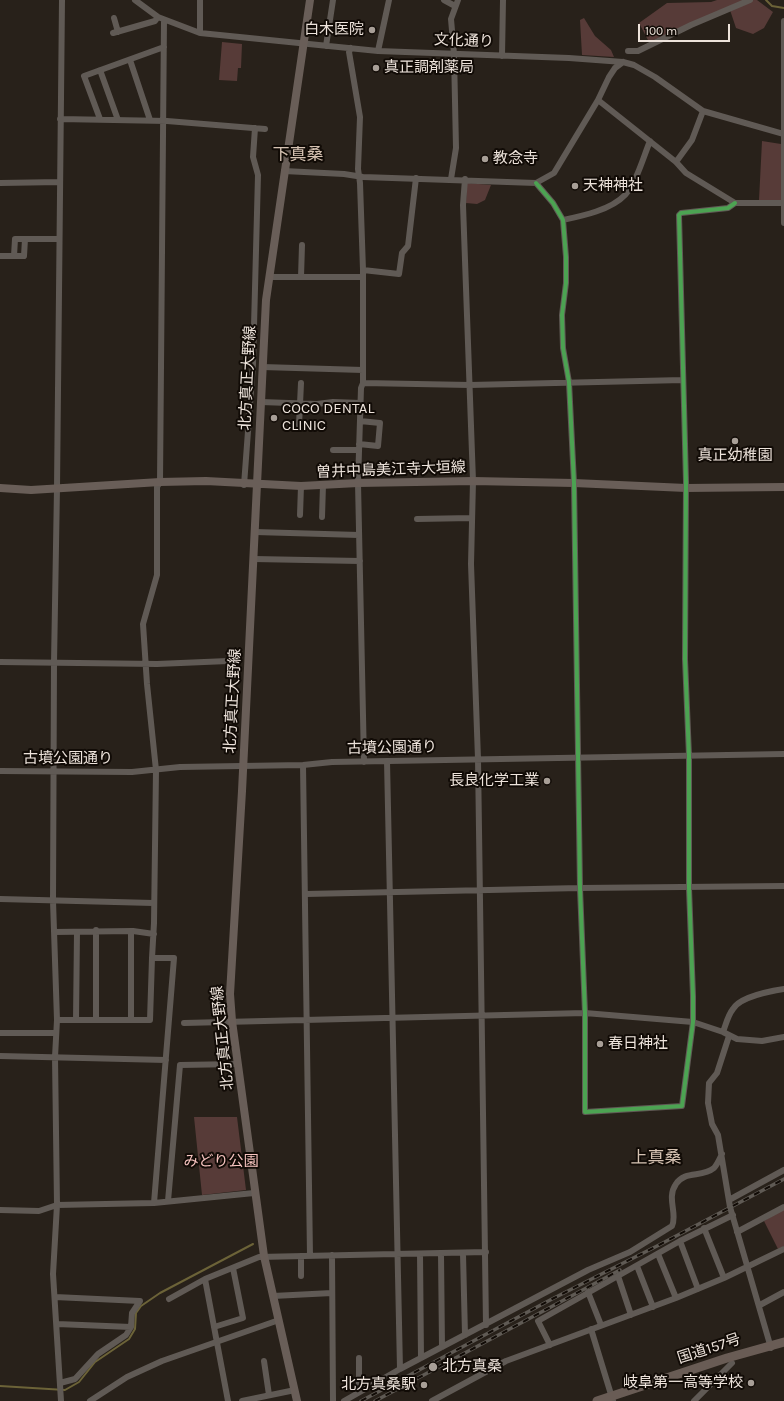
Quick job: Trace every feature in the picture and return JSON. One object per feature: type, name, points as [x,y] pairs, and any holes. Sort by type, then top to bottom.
[{"type":"highway","name":"国道157号","points":[[598,1401],[613,1400],[732,1363],[784,1342]]},
{"type":"highway","name":"国道157号","points":[[613,1400],[771,1347],[784,1347]]},
{"type":"main road","name":"北方真正大野線","points":[[297,1401],[264,1256],[254,1193],[232,1021],[231,971],[244,766],[266,300],[310,0]]},
{"type":"main road","name":"曽井中島美江寺大垣線","points":[[0,488],[57,488],[206,481],[258,485],[301,486],[358,483],[473,481],[574,483],[686,488],[784,486]]},
{"type":"street","points":[[61,1401],[53,1274],[57,1205],[55,1056],[57,1020],[53,901],[54,663],[62,0]]},
{"type":"street","name":"文化通り","points":[[134,0],[161,18],[200,33],[378,51],[569,58],[623,62],[634,65],[655,77],[703,111],[784,134]]},
{"type":"street","points":[[200,0],[200,33]]},
{"type":"street","points":[[326,46],[333,0]]},
{"type":"street","points":[[378,51],[389,0]]},
{"type":"street","points":[[444,0],[457,3],[451,19],[454,54],[456,148],[451,179]]},
{"type":"street","points":[[502,0],[502,56]]},
{"type":"street","points":[[628,51],[638,50],[691,25],[750,0]]},
{"type":"street","points":[[57,1020],[150,1020],[154,934],[153,903],[156,770],[145,664],[143,624],[157,575],[157,487],[160,482],[164,47],[161,18],[116,32],[114,18]]},
{"type":"street","points":[[784,21],[784,223]]},
{"type":"street","points":[[100,119],[84,76],[164,47]]},
{"type":"street","points":[[351,48],[349,52],[352,80],[360,117],[358,142],[363,274],[363,370],[360,388],[358,483],[364,762]]},
{"type":"street","points":[[130,60],[150,120]]},
{"type":"street","points":[[284,171],[359,175],[363,177],[536,183],[554,173],[598,100],[615,68],[623,62]]},
{"type":"street","points":[[100,70],[118,120]]},
{"type":"street","points":[[598,100],[676,162],[686,173],[735,203],[784,203]]},
{"type":"street","points":[[676,162],[692,140],[703,111]]},
{"type":"street","points":[[60,119],[150,120],[265,129]]},
{"type":"street","points":[[244,484],[254,340],[258,175],[254,157],[255,128]]},
{"type":"street","points":[[563,220],[615,203],[625,194],[650,141]]},
{"type":"street","points":[[269,277],[398,274],[402,253],[408,246],[416,178]]},
{"type":"street","points":[[464,180],[463,205],[473,481],[471,564],[478,759],[486,1325]]},
{"type":"street","points":[[0,183],[60,182]]},
{"type":"street","points":[[536,183],[553,204],[563,220],[566,283],[562,325],[563,348],[569,382],[574,483],[580,888],[585,1014],[585,1112],[682,1106],[692,1022],[689,888],[689,756],[685,659],[686,488],[679,216],[681,213],[728,208],[735,203]]},
{"type":"street","points":[[14,256],[15,239],[59,239]]},
{"type":"street","points":[[0,256],[24,256],[25,239]]},
{"type":"street","points":[[301,277],[302,245]]},
{"type":"street","points":[[262,367],[363,370]]},
{"type":"street","points":[[362,383],[470,385],[683,380]]},
{"type":"street","points":[[299,425],[301,383]]},
{"type":"street","points":[[261,402],[300,404],[333,402],[360,403]]},
{"type":"street","points":[[333,450],[378,446],[380,423],[360,421]]},
{"type":"street","points":[[322,518],[323,485]]},
{"type":"street","points":[[300,515],[301,486]]},
{"type":"street","points":[[417,520],[472,518]]},
{"type":"street","points":[[255,532],[359,535]]},
{"type":"street","points":[[254,559],[360,561]]},
{"type":"street","points":[[0,662],[145,664],[228,661]]},
{"type":"street","name":"古墳公園通り","points":[[0,771],[132,772],[180,767],[303,765],[387,761],[784,754]]},
{"type":"street","points":[[387,761],[391,893],[396,1254],[400,1369]]},
{"type":"street","points":[[303,765],[310,1256]]},
{"type":"street","points":[[306,894],[480,892],[580,888],[784,886]]},
{"type":"street","points":[[0,899],[153,903]]},
{"type":"street","points":[[54,932],[96,930],[131,931],[154,934]]},
{"type":"street","points":[[96,930],[96,1020]]},
{"type":"street","points":[[131,931],[131,1020]]},
{"type":"street","points":[[76,1020],[77,932]]},
{"type":"street","points":[[152,958],[174,958],[154,1203]]},
{"type":"street","points":[[723,1032],[733,1008],[739,1003],[767,991],[784,989]]},
{"type":"street","points":[[184,1023],[585,1014],[692,1022],[723,1032],[737,1039],[762,1041],[784,1037]]},
{"type":"street","points":[[0,1033],[56,1033]]},
{"type":"street","points":[[729,1036],[717,1073],[709,1083],[708,1092],[712,1124],[718,1135],[722,1154],[722,1167],[737,1232],[760,1305],[771,1347]]},
{"type":"street","points":[[0,1056],[55,1056],[166,1060]]},
{"type":"street","points":[[168,1201],[180,1065],[238,1064]]},
{"type":"street","points":[[344,1401],[400,1369],[588,1270],[630,1252],[672,1226],[674,1222],[671,1198],[674,1185],[682,1176],[704,1172],[714,1168],[722,1154]]},
{"type":"street","points":[[729,1200],[784,1170]]},
{"type":"street","points":[[0,1210],[39,1211],[57,1205],[154,1203],[254,1193]]},
{"type":"street","points":[[737,1232],[784,1207]]},
{"type":"street","points":[[550,1345],[538,1321],[680,1241],[733,1214]]},
{"type":"street","points":[[704,1228],[724,1278]]},
{"type":"street","points":[[680,1241],[698,1289]]},
{"type":"street","points":[[432,1401],[506,1361],[676,1298],[748,1268],[784,1249]]},
{"type":"street","points":[[169,1299],[205,1279],[264,1256],[463,1254],[486,1252]]},
{"type":"street","points":[[420,1254],[421,1358]]},
{"type":"street","points":[[441,1254],[442,1347]]},
{"type":"street","points":[[463,1254],[465,1335]]},
{"type":"street","points":[[658,1254],[676,1298]]},
{"type":"street","points":[[332,1255],[333,1401]]},
{"type":"street","points":[[301,1256],[301,1276]]},
{"type":"street","points":[[637,1266],[653,1307]]},
{"type":"street","points":[[214,1327],[243,1318],[233,1268]]},
{"type":"street","points":[[618,1276],[631,1315]]},
{"type":"street","points":[[205,1279],[228,1401]]},
{"type":"street","points":[[588,1292],[601,1325]]},
{"type":"street","points":[[760,1305],[784,1292]]},
{"type":"street","points":[[273,1296],[332,1293]]},
{"type":"street","points":[[55,1297],[140,1301],[132,1313],[131,1326],[126,1335],[98,1354],[75,1379],[60,1383]]},
{"type":"street","points":[[90,1401],[127,1377],[162,1361],[279,1320]]},
{"type":"street","points":[[57,1324],[131,1326]]},
{"type":"street","points":[[591,1329],[613,1400]]},
{"type":"street","points":[[359,1358],[360,1392]]},
{"type":"street","points":[[264,1361],[269,1395]]},
{"type":"street","points":[[694,1401],[732,1363]]},
{"type":"street","points":[[242,1401],[295,1390]]},
{"type":"green space","points":[[717,0],[757,0],[773,12],[764,28],[753,34],[736,28],[729,7],[649,42],[639,23],[667,3],[711,2]]},
{"type":"green space","points":[[584,18],[595,36],[611,50],[614,57],[582,55],[580,20]]},
{"type":"green space","points":[[222,42],[242,44],[241,68],[238,68],[237,81],[219,80]]},
{"type":"green space","points":[[762,141],[781,144],[781,200],[759,200]]},
{"type":"green space","points":[[467,183],[491,185],[485,200],[477,204],[466,203]]},
{"type":"green space","name":"みどり公園","points":[[194,1117],[237,1117],[246,1190],[202,1195]]},
{"type":"green space","points":[[784,1209],[784,1246],[778,1249],[764,1221]]},
{"type":"waterway","points":[[766,0],[772,6],[784,8]]},
{"type":"waterway","points":[[0,1386],[65,1390],[79,1382],[95,1362],[129,1339],[135,1329],[136,1313],[141,1306],[160,1293],[253,1244]]},
{"type":"railway","points":[[361,1401],[552,1299],[784,1179]]},
{"type":"railway","points":[[375,1401],[620,1270]]},
{"type":"cycle path","points":[[536,183],[553,203],[563,220],[566,257],[566,283],[562,315],[563,348],[569,382],[574,483],[580,888],[585,1013],[585,1112],[682,1106],[693,1022],[693,996],[689,888],[689,756],[685,659],[686,482],[679,215],[681,213],[728,208],[735,203]]},
{"type":"place","name":"白木医院","points":[[372,30]]},
{"type":"place","name":"真正調剤薬局","points":[[376,68]]},
{"type":"place","name":"教念寺","points":[[485,159]]},
{"type":"place","name":"天神神社","points":[[575,186]]},
{"type":"place","name":"COCO DENTAL CLINIC","points":[[274,418]]},
{"type":"place","name":"真正幼稚園","points":[[735,441]]},
{"type":"place","name":"長良化学工業","points":[[547,781]]},
{"type":"place","name":"春日神社","points":[[600,1044]]},
{"type":"place","name":"北方真桑","points":[[433,1367]]},
{"type":"place","name":"岐阜第一高等学校","points":[[751,1383]]},
{"type":"place","name":"北方真桑駅","points":[[424,1385]]},
{"type":"district","name":"下真桑","points":[[298,155]]},
{"type":"district","name":"上真桑","points":[[656,1158]]}]
